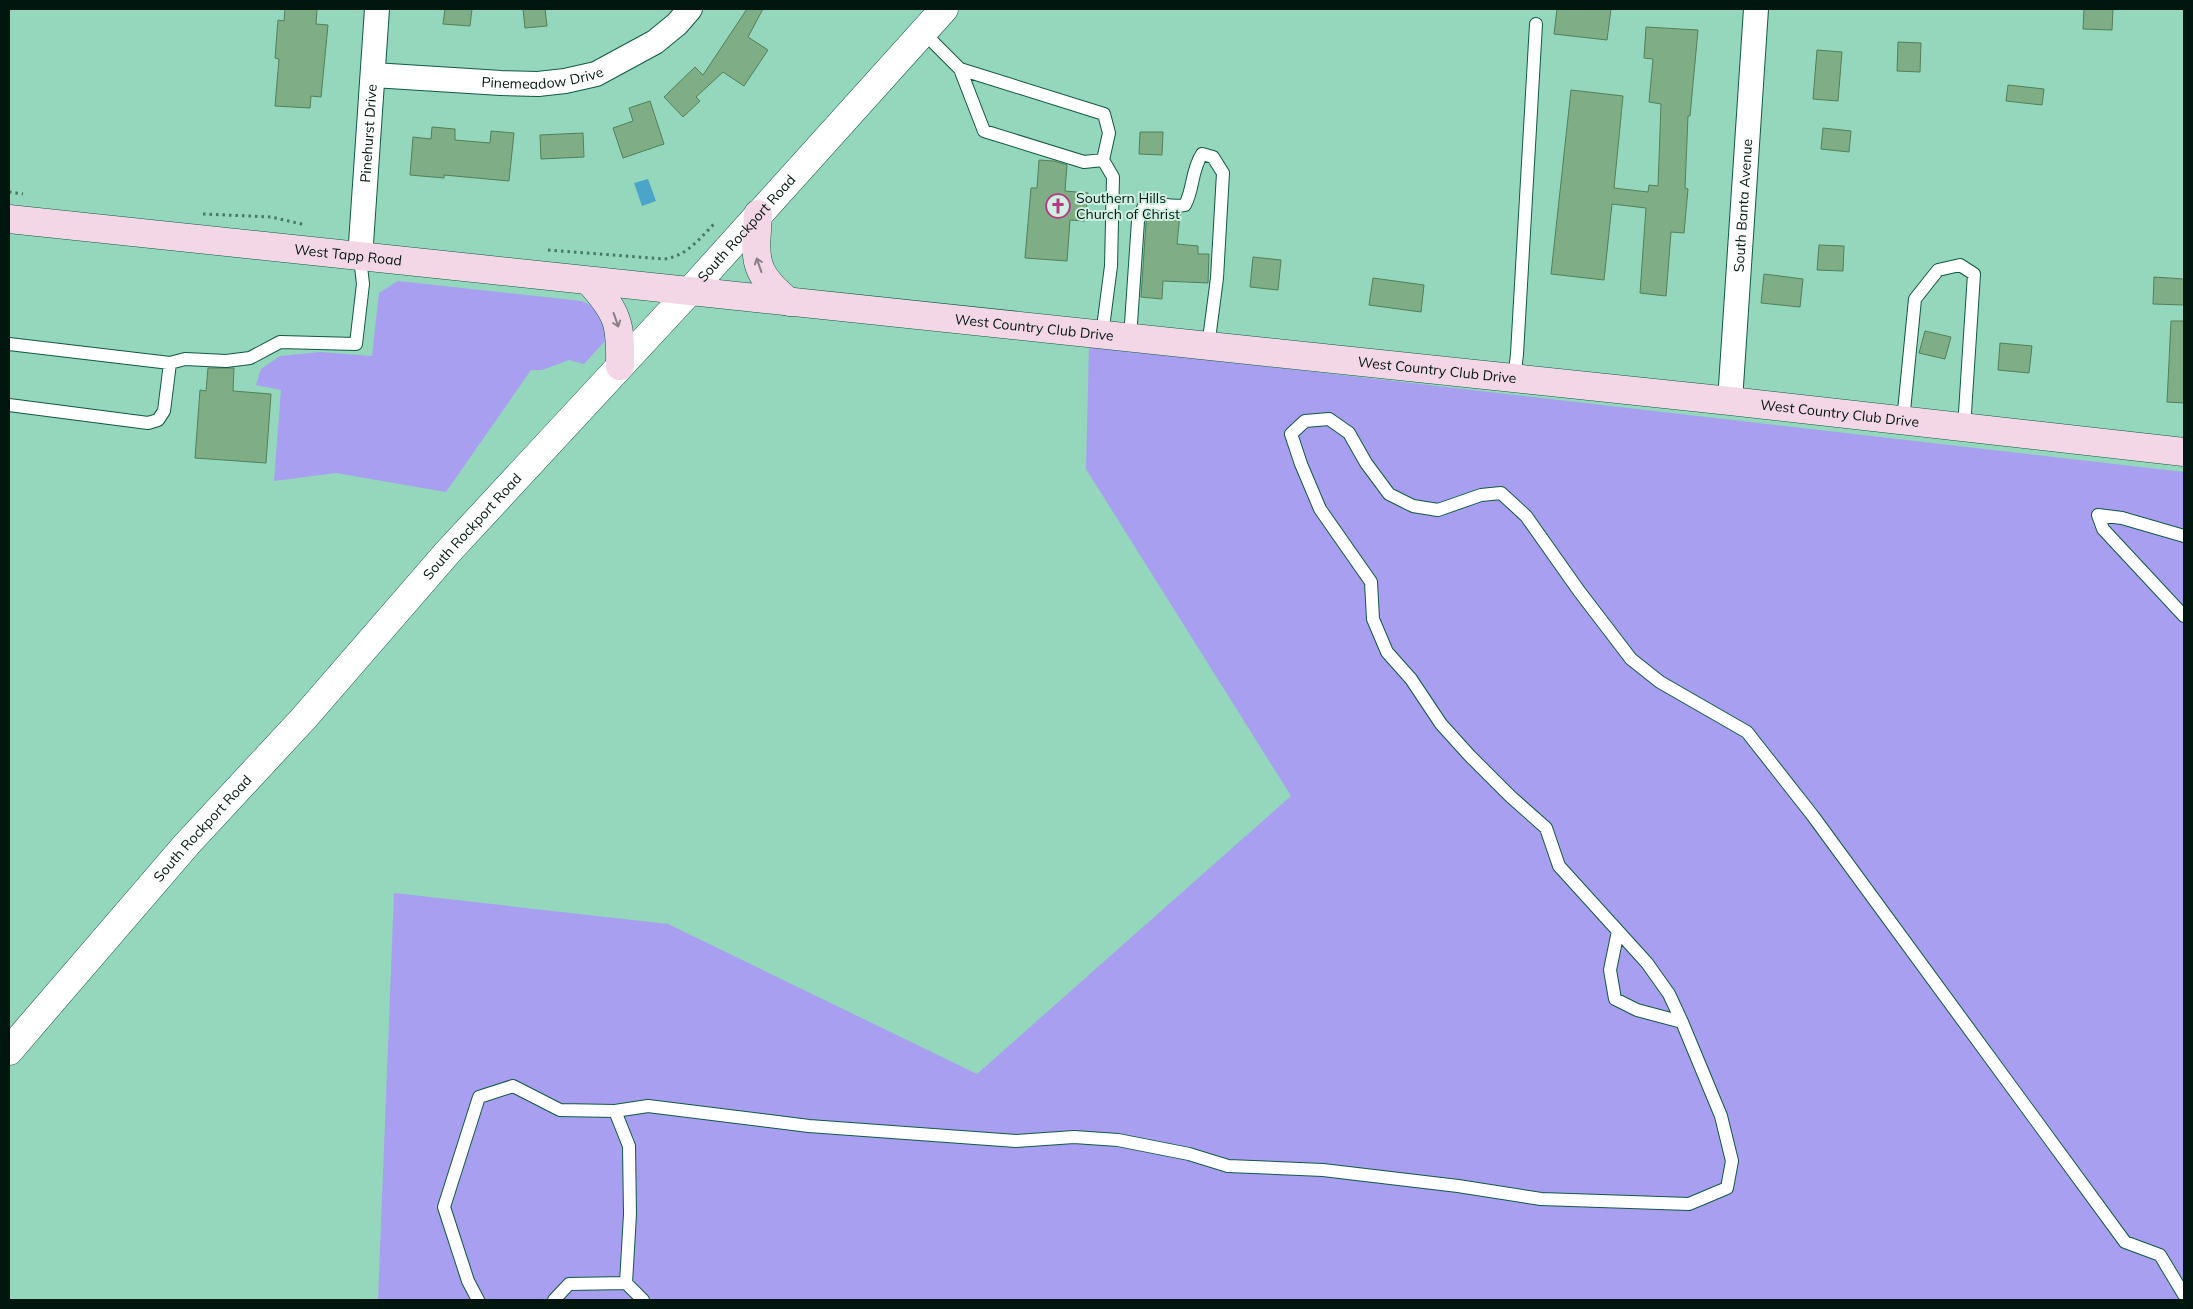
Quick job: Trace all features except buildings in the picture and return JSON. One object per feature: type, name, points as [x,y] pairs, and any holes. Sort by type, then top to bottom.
[{"type":"main road","points":[[758,214],[757,264],[770,287],[789,302]]},
{"type":"main road","name":"West Tapp Road","points":[[9,219],[689,292]]},
{"type":"main road","points":[[589,281],[607,301],[615,315],[621,336],[620,366]]},
{"type":"main road","name":"West Country Club Drive","points":[[689,292],[1730,401],[2184,452]]},
{"type":"street","name":"Pinehurst Drive","points":[[360,258],[377,9]]},
{"type":"street","name":"Pinemeadow Drive","points":[[373,75],[502,84],[538,84],[565,81],[596,74],[655,42],[677,24],[690,9]]},
{"type":"street","name":"South Rockport Road","points":[[9,1052],[187,844],[304,718],[447,554],[689,292],[944,9]]},
{"type":"street","name":"South Banta Avenue","points":[[1730,401],[1756,9]]},
{"type":"lane","points":[[1514,379],[1536,24]]},
{"type":"lane","points":[[923,32],[960,68],[984,131],[1084,162],[1103,160]]},
{"type":"lane","points":[[960,68],[1104,114],[1110,133],[1103,160],[1113,177],[1111,266],[1102,335]]},
{"type":"lane","points":[[1130,338],[1138,221],[1145,203],[1155,202],[1174,208],[1185,205],[1190,194],[1195,166],[1202,154],[1213,157],[1223,173],[1217,278],[1208,347]]},
{"type":"lane","points":[[9,344],[170,363],[185,360],[226,361],[250,358],[280,342],[356,344],[363,284],[360,258]]},
{"type":"lane","points":[[1903,421],[1915,299],[1938,270],[1960,265],[1974,274],[1964,428]]},
{"type":"lane","points":[[9,405],[148,423],[158,420],[164,411],[170,363]]},
{"type":"lane","points":[[478,1300],[468,1281],[444,1207],[479,1097],[513,1086],[560,1110],[615,1111],[648,1106],[809,1126],[1016,1141],[1083,1137],[1118,1140],[1189,1154],[1228,1166],[1323,1170],[1458,1186],[1541,1199],[1689,1204],[1727,1188],[1732,1161],[1721,1116],[1682,1022],[1668,994],[1647,963],[1560,866],[1546,828],[1510,796],[1441,724],[1411,679],[1387,652],[1372,619],[1371,582],[1320,509],[1291,434],[1304,421],[1329,419],[1349,433],[1366,462],[1390,494],[1413,506],[1438,510],[1481,496],[1501,493],[1526,516],[1579,591],[1631,659],[1660,682],[1747,732],[1819,824],[2124,1242],[2160,1256],[2184,1295]]},
{"type":"lane","points":[[2184,536],[2122,518],[2098,515],[2103,529],[2184,616]]},
{"type":"lane","points":[[1618,931],[1610,970],[1615,999],[1636,1010],[1682,1022]]},
{"type":"lane","points":[[615,1111],[629,1146],[630,1214],[626,1283]]},
{"type":"lane","points":[[554,1300],[569,1284],[626,1283],[643,1300]]},
{"type":"path","points":[[664,259],[678,258],[691,248],[715,223]]},
{"type":"shaded area","points":[[398,281],[582,301],[598,309],[607,339],[584,364],[569,360],[542,370],[531,370],[446,492],[336,473],[274,481],[281,390],[256,385],[261,369],[280,356],[320,352],[372,356],[379,293]]},
{"type":"shaded area","points":[[1089,346],[2184,472],[2184,1300],[378,1300],[394,893],[668,924],[977,1074],[1291,796],[1086,469]]},
{"type":"water","points":[[648,179],[656,201],[642,206],[634,183]]},
{"type":"place","name":"Southern Hills Church of Christ","points":[[1058,206]]}]
